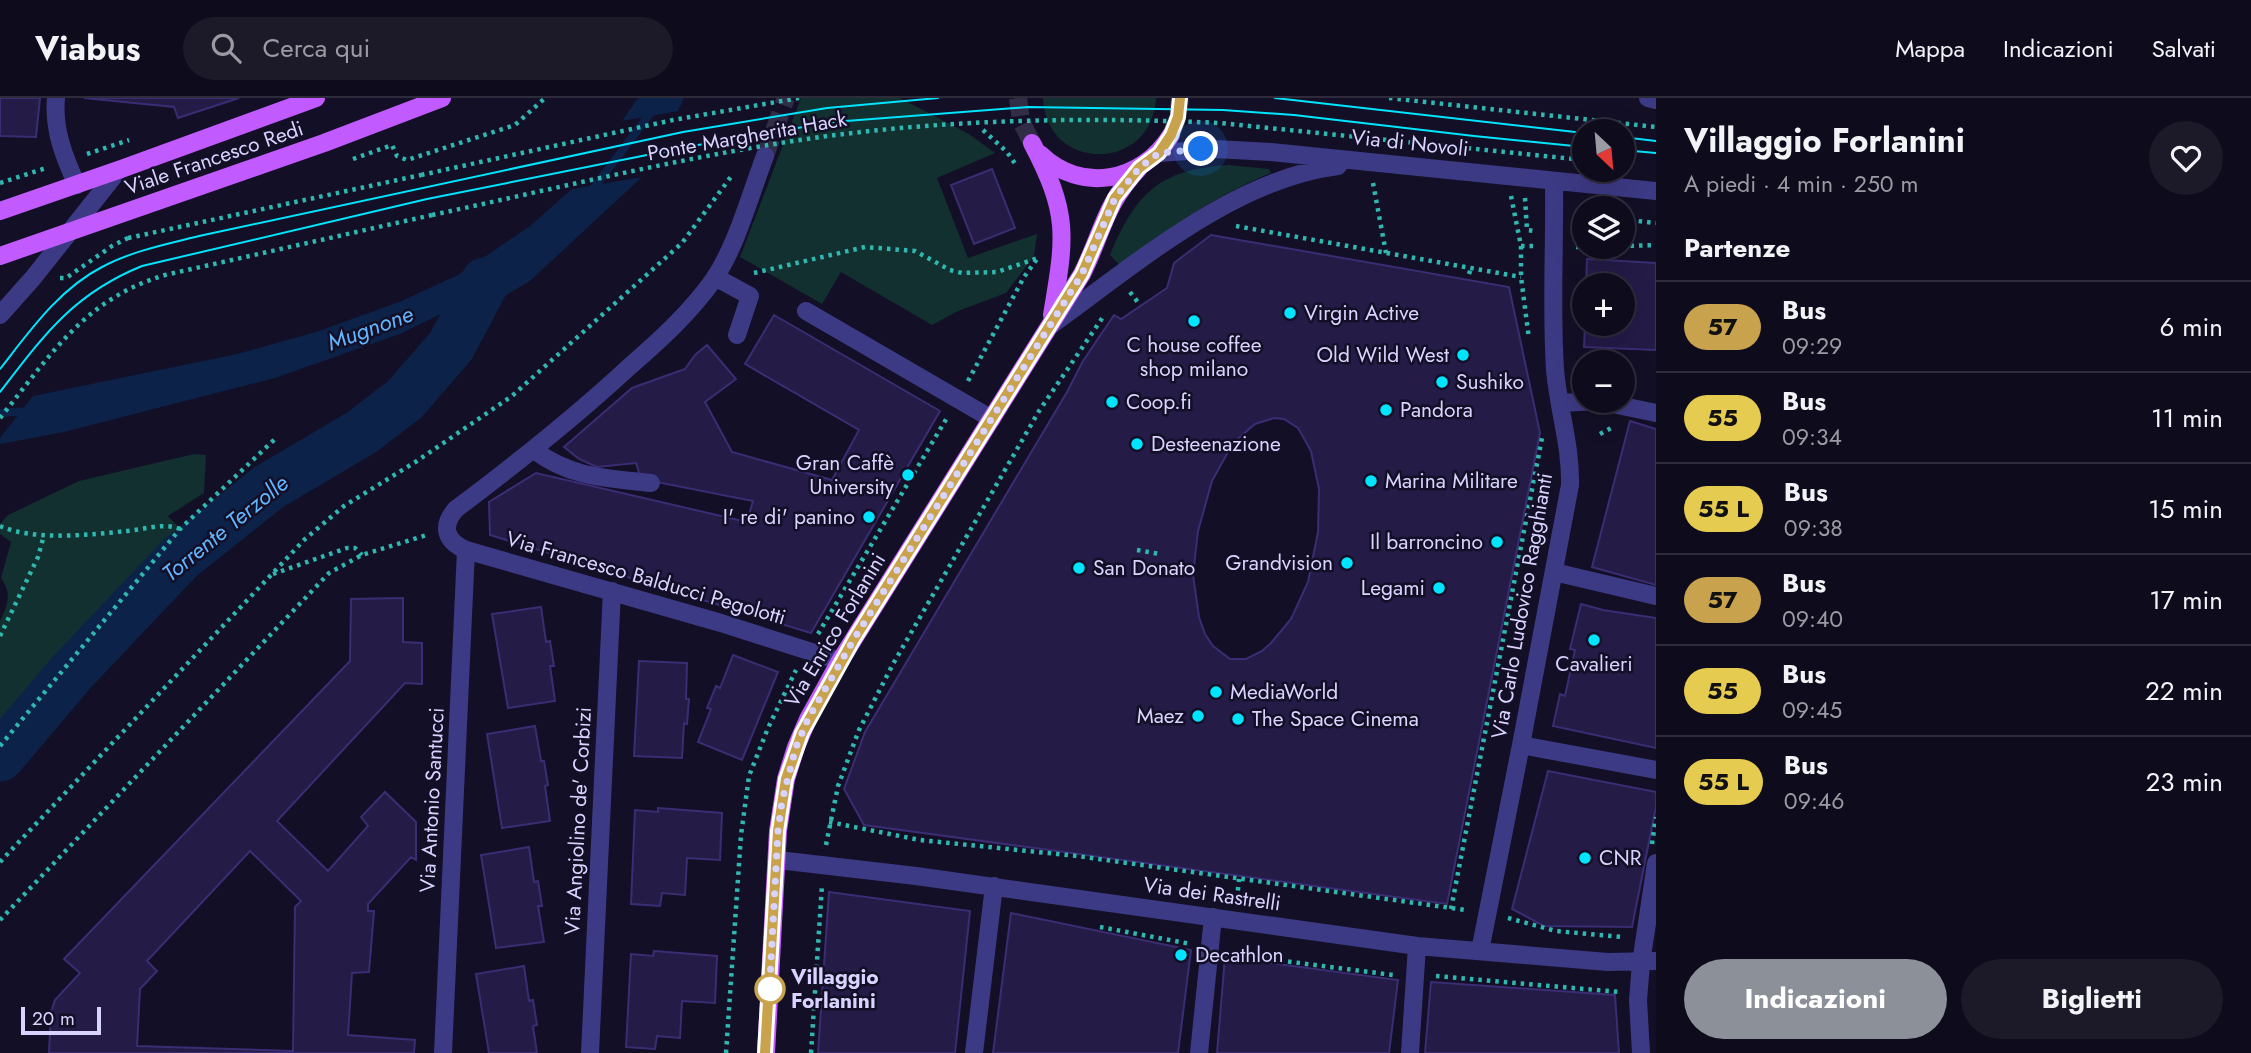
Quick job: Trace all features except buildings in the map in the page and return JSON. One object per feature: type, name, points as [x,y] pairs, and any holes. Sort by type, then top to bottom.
[{"type":"main road","name":"Viale Francesco Redi","points":[[0,211],[316,98]]},
{"type":"main road","name":"Viale Francesco Redi","points":[[0,256],[324,144],[442,98]]},
{"type":"main road","points":[[1139,168],[1159,153],[1171,135]]},
{"type":"main road","name":"Via Enrico Forlanini","points":[[1051,325],[1062,250],[1062,220],[1053,186],[1032,143],[1043,157],[1058,168],[1087,178],[1112,178],[1139,168]]},
{"type":"main road","name":"Via Enrico Forlanini","points":[[765,1053],[782,801],[796,747],[808,719],[841,661],[1082,274],[1115,198],[1139,168]]},
{"type":"street","points":[[56,98],[57,133],[77,185]]},
{"type":"street","points":[[1647,98],[1656,100]]},
{"type":"street","name":"Via di Novoli","points":[[1159,153],[1215,149],[1371,161],[1656,191]]},
{"type":"street","points":[[466,550],[452,541],[447,529],[448,518],[456,509],[534,450],[674,327],[693,307],[715,276],[742,217],[765,156]]},
{"type":"street","points":[[1051,325],[1192,225],[1246,194],[1298,173],[1371,161]]},
{"type":"street","points":[[0,315],[118,171]]},
{"type":"street","name":"Via Carlo Ludovico Ragghianti","points":[[1480,951],[1570,485],[1553,329],[1554,182]]},
{"type":"street","points":[[715,276],[750,296],[737,335]]},
{"type":"street","points":[[806,311],[992,419]]},
{"type":"street","points":[[1560,403],[1598,401],[1656,413]]},
{"type":"street","points":[[534,450],[546,459],[580,475],[651,483]]},
{"type":"street","name":"Via Francesco Balducci Pegolotti","points":[[466,550],[841,661]]},
{"type":"street","name":"Via Antonio Santucci","points":[[443,1053],[466,550]]},
{"type":"street","points":[[1554,572],[1656,596]]},
{"type":"street","name":"Via Angiolino de' Corbizi","points":[[590,1053],[612,592]]},
{"type":"street","points":[[1521,745],[1656,770]]},
{"type":"street","name":"Via dei Rastrelli","points":[[778,859],[1416,946],[1648,962]]},
{"type":"street","points":[[1641,1053],[1638,1000],[1648,962],[1656,863]]},
{"type":"street","points":[[974,1053],[994,887]]},
{"type":"street","points":[[1199,1053],[1213,917]]},
{"type":"street","points":[[1410,1053],[1416,946]]},
{"type":"path","points":[[342,162],[392,145],[397,156],[407,160],[515,125],[545,98]]},
{"type":"path","name":"Ponte Margherita Hack","points":[[127,238],[673,120],[799,98]]},
{"type":"path","points":[[1389,98],[1656,127]]},
{"type":"path","name":"Ponte Margherita Hack","points":[[0,418],[84,317],[136,284],[165,275],[432,215],[772,144],[877,130],[1027,120],[1163,120],[1220,123],[1572,159]]},
{"type":"path","points":[[982,130],[1007,152],[1022,174]]},
{"type":"path","points":[[0,183],[66,161]]},
{"type":"path","points":[[0,862],[305,539],[344,506],[417,461],[520,389],[682,243],[738,168]]},
{"type":"path","points":[[1363,181],[1387,183]]},
{"type":"path","points":[[1373,182],[1386,253]]},
{"type":"path","points":[[1500,194],[1511,195],[1521,246],[1521,277],[1530,345]]},
{"type":"path","points":[[60,278],[66,278],[127,238],[178,220]]},
{"type":"path","points":[[1635,221],[1656,223]]},
{"type":"path","points":[[1224,224],[1521,277]]},
{"type":"path","points":[[1635,246],[1656,245]]},
{"type":"path","points":[[1521,246],[1534,246]]},
{"type":"path","points":[[736,287],[753,273],[865,247],[915,251],[950,270],[962,273],[997,272],[1039,257],[1024,276],[958,399],[816,638],[811,636]]},
{"type":"path","points":[[1469,274],[1471,268]]},
{"type":"path","points":[[1138,282],[1129,291],[1140,305]]},
{"type":"path","points":[[1110,310],[1100,320],[1039,411],[893,664],[859,730],[838,786],[830,822],[920,839],[1077,855],[1476,911]]},
{"type":"path","points":[[1451,909],[1515,566],[1543,432]]},
{"type":"path","points":[[0,746],[180,529],[275,439]]},
{"type":"path","points":[[0,526],[15,532],[44,535],[127,531],[170,525],[180,529]]},
{"type":"path","points":[[0,920],[330,573],[362,555],[447,529]]},
{"type":"path","points":[[0,636],[38,557],[44,535]]},
{"type":"path","points":[[272,574],[347,548],[355,548],[362,555]]},
{"type":"path","points":[[1137,550],[1160,554]]},
{"type":"path","points":[[726,1053],[741,835],[749,776],[798,665],[793,663]]},
{"type":"path","points":[[1236,905],[1239,879]]},
{"type":"path","points":[[811,1053],[822,886]]},
{"type":"path","points":[[1504,917],[1556,931],[1630,937]]},
{"type":"path","points":[[1089,925],[1194,944],[1194,950]]},
{"type":"path","points":[[1220,953],[1401,976]]},
{"type":"path","points":[[1427,975],[1622,992]]},
{"type":"green space","points":[[801,98],[900,98],[969,134],[995,153],[937,178],[968,258],[1037,234],[1034,256],[1006,293],[958,311],[932,325],[841,272],[822,304],[740,257]]},
{"type":"green space","points":[[1043,98],[1156,98],[1150,123],[1137,140],[1119,151],[1099,154],[1079,151],[1061,140],[1049,123]]},
{"type":"green space","points":[[1228,165],[1269,169],[1271,173],[1211,203],[1120,265],[1110,255],[1129,216],[1153,189],[1184,172]]},
{"type":"green space","points":[[194,454],[206,455],[204,493],[168,516],[187,536],[0,746],[0,621],[8,599],[7,589],[1,578],[11,542],[0,534],[0,524],[8,515],[79,481]]},
{"type":"water","points":[[638,98],[684,98],[678,111],[622,121]]},
{"type":"water","points":[[642,177],[530,281],[503,297],[445,312],[400,334],[275,378],[64,432],[0,444],[0,438],[33,396],[237,354],[316,332],[399,302],[458,275],[530,226],[572,189]]},
{"type":"waterway","name":"Mugnone","points":[[590,193],[662,98]]},
{"type":"waterway","name":"Torrente Terzolle","points":[[0,757],[72,672],[181,557],[269,487],[362,432],[405,399],[451,346],[485,282]]},
{"type":"waterway","name":"Mugnone","points":[[0,413],[28,411]]},
{"type":"tunnel","points":[[765,156],[786,98]]},
{"type":"tunnel","points":[[1018,98],[1021,121],[1032,143]]},
{"type":"tunnel","points":[[1171,135],[1178,117],[1180,98]]},
{"type":"tram line","points":[[0,369],[46,312],[72,287],[102,267],[150,248],[683,132],[827,108],[938,98]]},
{"type":"tram line","points":[[1275,98],[1572,132]]},
{"type":"tram line","points":[[0,392],[46,334],[78,303],[97,289],[142,266],[427,199],[692,146],[833,122],[1028,107],[1223,110],[1294,115],[1572,146]]},
{"type":"tram line","points":[[1635,139],[1656,141]]},
{"type":"tram line","points":[[1635,151],[1656,153]]},
{"type":"bus line","name":"57","points":[[765,1053],[778,831],[786,779],[808,719],[854,639],[1082,274],[1115,198],[1139,168],[1159,153],[1167,142],[1178,117],[1180,98]]},
{"type":"place","name":"Virgin Active","points":[[1290,313]]},
{"type":"place","name":"C house coffee shop milano","points":[[1194,321]]},
{"type":"place","name":"Old Wild West","points":[[1463,355]]},
{"type":"place","name":"Sushiko","points":[[1442,382]]},
{"type":"place","name":"Coop.fi","points":[[1112,402]]},
{"type":"place","name":"Pandora","points":[[1386,410]]},
{"type":"place","name":"Desteenazione","points":[[1137,444]]},
{"type":"place","name":"Gran Caffè University","points":[[908,475]]},
{"type":"place","name":"Marina Militare","points":[[1371,481]]},
{"type":"place","name":"I' re di' panino","points":[[869,517]]},
{"type":"place","name":"Il barroncino","points":[[1497,542]]},
{"type":"place","name":"Grandvision","points":[[1347,563]]},
{"type":"place","name":"San Donato","points":[[1079,568]]},
{"type":"place","name":"Legami","points":[[1439,588]]},
{"type":"place","name":"Cavalieri","points":[[1594,640]]},
{"type":"place","name":"MediaWorld","points":[[1216,692]]},
{"type":"place","name":"Maez","points":[[1198,716]]},
{"type":"place","name":"The Space Cinema","points":[[1238,719]]},
{"type":"place","name":"CNR","points":[[1585,858]]},
{"type":"place","name":"Decathlon","points":[[1181,955]]},
{"type":"place","name":"Villaggio Forlanini","points":[[770,989]]},
{"type":"route","points":[[770,989],[769,998],[782,801],[796,747],[808,719],[854,639],[1082,274],[1115,198],[1139,168],[1159,153],[1201,149]]}]
